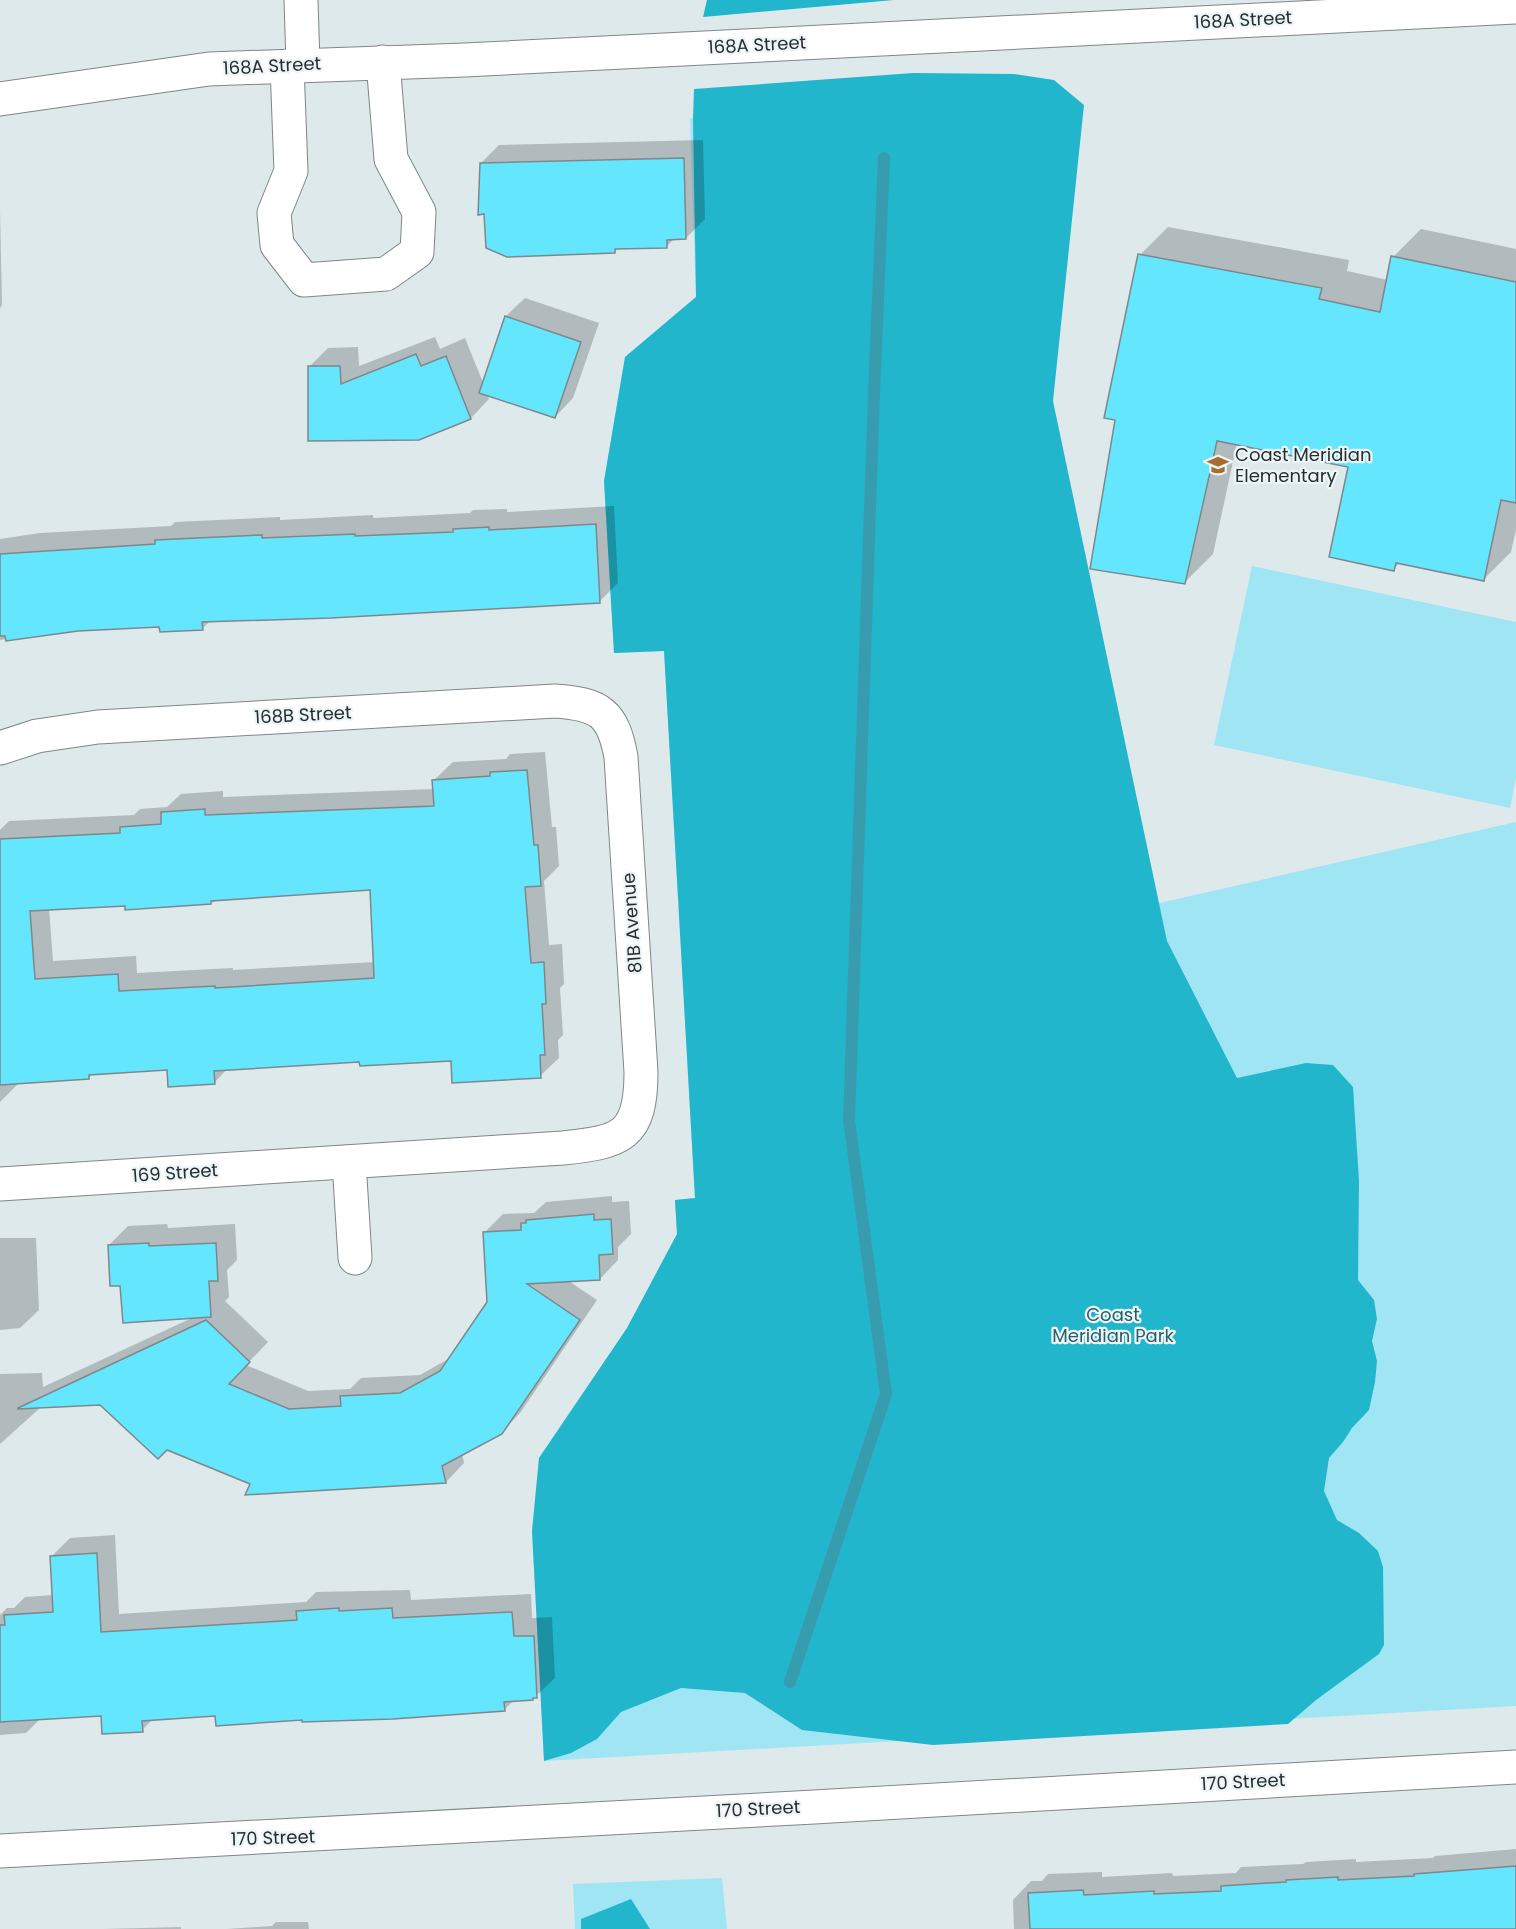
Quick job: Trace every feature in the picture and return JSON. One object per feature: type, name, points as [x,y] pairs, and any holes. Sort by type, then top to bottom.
[{"type":"street","points":[[301,0],[295,65],[291,171],[274,213],[277,245],[304,280],[386,274],[417,252],[419,212],[391,159],[383,62]]},
{"type":"street","name":"168A Street","points":[[0,99],[209,69],[465,60],[1295,9],[1516,6]]},
{"type":"street","name":"168B Street","points":[[0,748],[37,736],[98,727],[555,701],[582,704],[605,715]]},
{"type":"street","name":"81B Avenue","points":[[605,715],[612,723],[621,757],[641,1072],[640,1102],[627,1131]]},
{"type":"street","name":"169 Street","points":[[0,1184],[581,1146],[609,1140],[627,1131]]},
{"type":"street","points":[[350,1162],[354,1258]]},
{"type":"street","name":"170 Street","points":[[0,1851],[309,1836],[834,1804],[1516,1767]]},
{"type":"green space","points":[[707,0],[894,0],[703,17]]},
{"type":"green space","name":"Coast Meridian Park","points":[[913,73],[1014,74],[1054,80],[1084,105],[1053,401],[1167,941],[1237,1078],[1306,1063],[1333,1065],[1353,1087],[1359,1181],[1358,1280],[1374,1300],[1377,1319],[1372,1341],[1377,1361],[1369,1410],[1329,1458],[1324,1491],[1337,1520],[1359,1533],[1378,1551],[1383,1567],[1384,1645],[1379,1654],[1316,1700],[1288,1724],[933,1745],[802,1730],[745,1693],[681,1688],[621,1712],[597,1739],[571,1753],[544,1761],[532,1531],[539,1458],[627,1328],[677,1234],[675,1200],[695,1198],[664,651],[614,653],[604,481],[625,357],[696,297],[694,89]]},
{"type":"green space","name":"Coast Meridian Park","points":[[690,118],[693,118],[926,956],[1516,822],[1516,1706],[544,1761],[532,1531],[539,1458],[627,1328],[677,1234],[675,1200],[695,1198],[664,651],[614,653],[604,481],[625,357],[696,297]]},
{"type":"green space","points":[[1252,566],[1516,622],[1516,778],[1510,808],[1214,745]]},
{"type":"green space","points":[[722,1878],[727,1929],[575,1929],[573,1884]]},
{"type":"green space","points":[[631,1899],[650,1929],[581,1929],[581,1919]]},
{"type":"building","points":[[684,158],[686,239],[667,240],[667,248],[615,249],[615,253],[507,257],[486,248],[484,214],[478,215],[480,163]]},
{"type":"building","points":[[1138,254],[1322,288],[1319,299],[1380,312],[1391,256],[1516,282],[1516,503],[1501,500],[1484,581],[1396,563],[1394,571],[1329,557],[1348,467],[1217,441],[1185,584],[1090,569],[1115,420],[1104,418]]},
{"type":"building","points":[[505,316],[581,342],[555,418],[479,393]]},
{"type":"building","points":[[416,354],[421,366],[446,356],[471,419],[419,440],[308,441],[308,366],[340,366],[341,384]]},
{"type":"building","points":[[596,524],[600,603],[331,618],[202,622],[203,630],[160,632],[159,627],[78,631],[6,641],[5,636],[0,636],[0,554],[155,544],[155,540],[262,535],[262,538],[355,534],[355,536],[453,532],[453,529],[489,527],[489,530]]},
{"type":"building","points":[[527,770],[534,845],[538,845],[541,886],[525,887],[531,963],[544,962],[546,1004],[542,1004],[545,1055],[540,1055],[541,1078],[452,1083],[451,1061],[360,1066],[359,1062],[214,1071],[215,1084],[168,1087],[167,1070],[89,1075],[89,1079],[0,1085],[0,839],[120,833],[120,827],[161,824],[161,812],[205,809],[205,815],[434,806],[432,780],[490,776],[490,772]],"holes":[[[370,890],[374,978],[215,988],[215,986],[119,991],[118,974],[35,979],[30,911],[125,906],[125,910],[211,904],[211,901]]]},
{"type":"building","points":[[594,1214],[594,1220],[611,1219],[613,1254],[599,1255],[600,1280],[527,1284],[580,1320],[502,1434],[442,1466],[446,1483],[245,1495],[250,1484],[167,1450],[158,1459],[100,1405],[18,1409],[206,1320],[250,1362],[229,1384],[289,1409],[341,1406],[340,1396],[400,1393],[440,1371],[487,1302],[483,1232],[521,1230],[521,1223],[526,1223],[526,1220]]},
{"type":"building","points":[[149,1243],[149,1246],[216,1243],[218,1281],[209,1281],[211,1317],[123,1323],[120,1286],[110,1286],[108,1245]]},
{"type":"building","points":[[97,1553],[101,1632],[297,1620],[296,1611],[339,1608],[339,1611],[392,1608],[393,1618],[512,1612],[514,1636],[534,1636],[537,1698],[504,1702],[505,1711],[393,1719],[302,1722],[302,1720],[216,1726],[215,1716],[142,1721],[143,1732],[102,1734],[101,1716],[0,1722],[0,1625],[5,1625],[4,1615],[53,1612],[50,1556]]},
{"type":"building","points":[[1516,1866],[1516,1929],[1030,1929],[1028,1893],[1083,1890],[1084,1895],[1154,1891],[1154,1894],[1221,1891],[1221,1886],[1286,1882],[1286,1880],[1414,1876],[1414,1874]]},
{"type":"waterway","points":[[790,1682],[886,1394],[849,1120],[884,158]]},
{"type":"place","name":"Coast Meridian Elementary","points":[[1218,465]]}]
